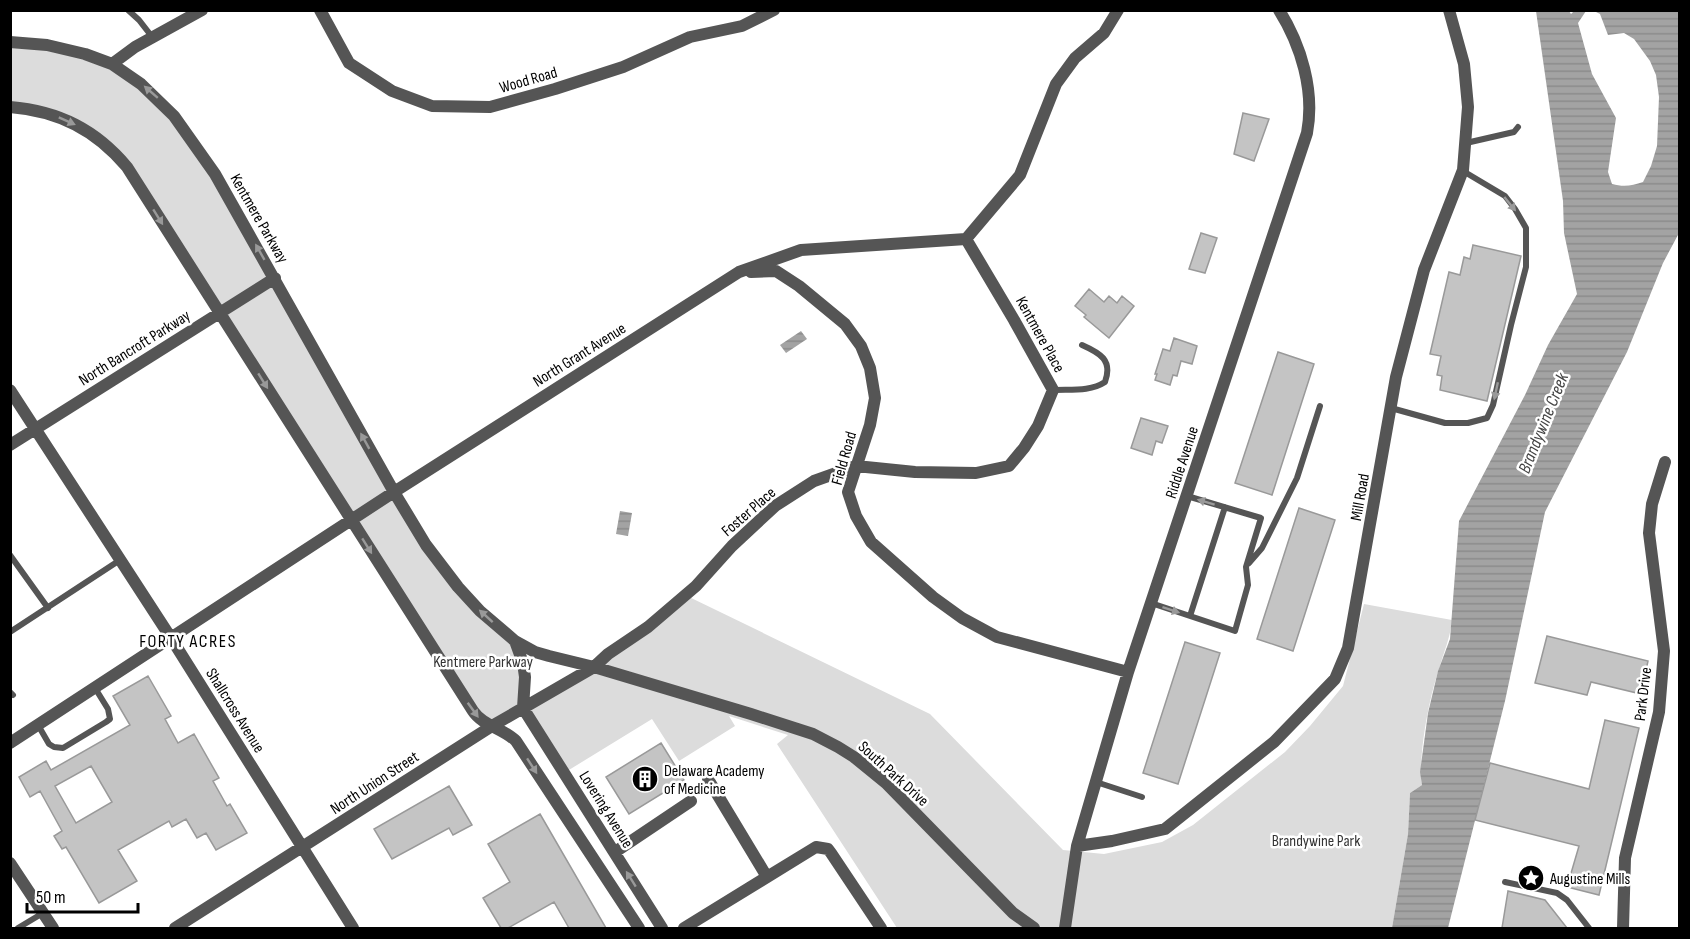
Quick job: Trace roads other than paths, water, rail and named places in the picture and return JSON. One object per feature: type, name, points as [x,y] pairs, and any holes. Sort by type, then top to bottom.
[{"type":"street","points":[[112,64],[135,47],[202,10]]},
{"type":"street","name":"Wood Road","points":[[320,10],[349,63],[392,91],[432,106],[490,107],[623,67],[690,37],[742,26],[774,10]]},
{"type":"street","points":[[966,239],[1020,175],[1056,84],[1075,58],[1104,33],[1118,10]]},
{"type":"street","name":"Riddle Avenue","points":[[1065,928],[1077,846],[1128,672],[1307,133],[1310,117],[1309,92],[1301,57],[1290,27],[1279,10]]},
{"type":"street","name":"Mill Road","points":[[1077,846],[1165,829],[1274,742],[1335,679],[1348,648],[1396,377],[1424,270],[1463,171],[1468,107],[1464,63],[1449,12]]},
{"type":"street","name":"Kentmere Parkway","points":[[10,42],[47,45],[85,54],[112,64],[162,102],[181,124],[215,174],[394,492],[426,545],[458,587],[480,611],[515,641],[535,652],[594,667]]},
{"type":"street","points":[[10,107],[44,111],[82,128],[115,153],[127,168],[472,711],[477,717],[516,741],[639,928]]},
{"type":"street","name":"North Grant Avenue","points":[[10,743],[394,492],[739,272],[801,250],[966,239]]},
{"type":"street","name":"Kentmere Place","points":[[966,239],[1053,390],[1038,426],[1024,448]]},
{"type":"street","name":"Field Road","points":[[739,272],[776,271],[799,286],[845,324],[861,346],[870,368],[875,398],[870,425],[848,492],[856,516],[872,542],[933,597],[962,618],[997,637],[1128,672]]},
{"type":"street","name":"North Bancroft Parkway","points":[[10,445],[275,278]]},
{"type":"street","name":"Shallcross Avenue","points":[[10,390],[171,638],[353,928]]},
{"type":"street","name":"Foster Place","points":[[594,667],[608,654],[648,627],[696,586],[732,546],[775,506],[814,481],[855,466],[915,472],[976,472],[1009,466],[1024,448]]},
{"type":"street","name":"Park Drive","points":[[1623,928],[1625,858],[1659,712],[1664,651],[1649,532],[1652,504],[1665,462]]},
{"type":"street","points":[[515,641],[524,670],[523,708]]},
{"type":"street","name":"North Union Street","points":[[175,928],[492,726],[594,667]]},
{"type":"street","name":"South Park Drive","points":[[594,667],[813,734],[854,757],[886,783],[1012,913],[1034,928]]},
{"type":"street","name":"Lovering Avenue","points":[[523,708],[662,928]]},
{"type":"street","points":[[708,779],[767,877]]},
{"type":"street","points":[[615,852],[691,801]]},
{"type":"street","points":[[684,928],[816,846],[828,849],[836,858],[881,928]]},
{"type":"street","points":[[10,863],[53,928]]},
{"type":"lane","points":[[128,10],[153,38]]},
{"type":"lane","points":[[1465,143],[1515,132],[1518,127]]},
{"type":"lane","points":[[1391,408],[1445,423],[1468,423],[1487,417],[1493,405],[1526,267],[1526,228],[1505,196],[1463,171]]},
{"type":"lane","points":[[1053,390],[1086,389],[1104,382],[1107,371],[1106,362],[1097,352],[1082,345]]},
{"type":"lane","points":[[1246,567],[1262,548],[1296,478],[1320,406]]},
{"type":"lane","points":[[1151,603],[1235,631],[1248,585],[1246,567],[1261,519],[1186,496]]},
{"type":"lane","points":[[1190,616],[1225,507]]},
{"type":"lane","points":[[10,555],[48,608]]},
{"type":"lane","points":[[10,632],[120,560]]},
{"type":"lane","points":[[38,725],[49,744],[63,748],[106,722],[110,719],[108,710],[95,688]]},
{"type":"lane","points":[[1096,782],[1142,797]]},
{"type":"lane","points":[[1505,882],[1557,893],[1567,900],[1588,928]]},
{"type":"lane","points":[[18,928],[43,913]]},
{"type":"water","name":"Brandywine Creek","points":[[1536,11],[1569,11],[1571,14],[1574,11],[1586,11],[1578,23],[1592,74],[1616,118],[1608,172],[1612,184],[1624,186],[1643,182],[1657,146],[1659,97],[1656,75],[1650,61],[1634,39],[1624,33],[1608,35],[1600,14],[1594,11],[1679,11],[1679,233],[1663,263],[1627,352],[1545,512],[1505,701],[1448,928],[1392,928],[1408,834],[1410,793],[1422,785],[1420,772],[1428,713],[1438,671],[1450,639],[1459,521],[1525,395],[1548,345],[1577,294],[1564,233],[1563,201]]},
{"type":"water","points":[[801,331],[807,339],[786,353],[780,345]]},
{"type":"water","points":[[620,511],[632,513],[628,536],[616,534]]},
{"type":"place","name":"Delaware Academy of Medicine","points":[[645,779]]},
{"type":"place","name":"Augustine Mills","points":[[1531,878]]},
{"type":"district","name":"FORTY ACRES","points":[[188,641]]},
{"type":"park label","name":"Brandywine Park","points":[[1316,840]]}]
